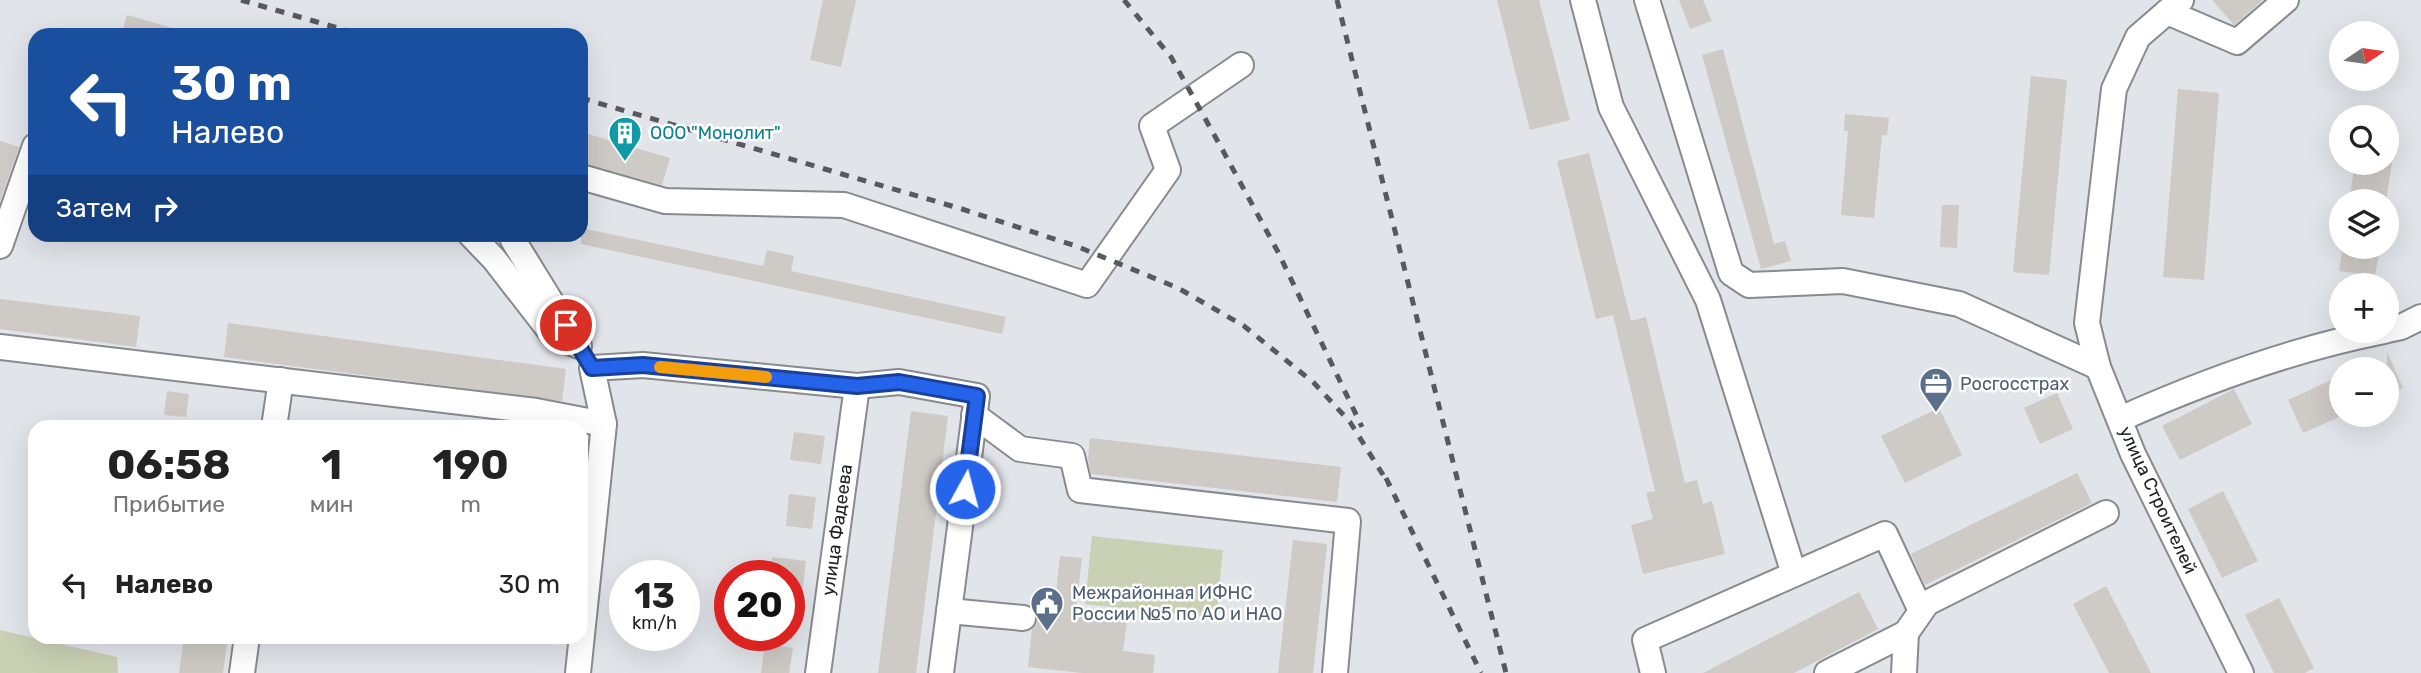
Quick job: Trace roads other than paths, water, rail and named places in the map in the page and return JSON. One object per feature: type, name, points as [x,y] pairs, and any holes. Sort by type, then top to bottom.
[{"type":"street","points":[[1583,0],[1611,107],[1626,144],[1708,300],[1794,574]]},
{"type":"street","points":[[1647,0],[1731,273],[1749,285],[1843,281],[1959,304],[2098,367]]},
{"type":"street","points":[[2174,6],[2237,42],[2286,0]]},
{"type":"street","name":"улица Строителей","points":[[2174,6],[2138,37],[2114,89],[2087,323],[2098,367],[2133,454],[2241,673]]},
{"type":"street","points":[[588,179],[665,201],[845,205],[1087,285],[1168,170],[1152,126],[1241,65]]},
{"type":"street","points":[[0,246],[28,166]]},
{"type":"street","points":[[478,242],[553,335],[579,346]]},
{"type":"street","points":[[514,242],[592,368],[604,424],[588,577]]},
{"type":"street","points":[[2399,328],[2418,326]]},
{"type":"street","points":[[2120,419],[2216,378],[2329,343]]},
{"type":"street","points":[[0,347],[536,411],[583,420]]},
{"type":"street","points":[[592,368],[643,365],[857,386],[899,382],[977,396],[949,611],[945,673]]},
{"type":"street","points":[[275,420],[281,380]]},
{"type":"street","name":"улица Фадеева","points":[[818,673],[857,386]]},
{"type":"street","points":[[974,415],[1020,449],[1072,456],[1080,490],[1348,521],[1335,673]]},
{"type":"street","points":[[588,421],[604,424]]},
{"type":"street","points":[[1827,673],[1906,633],[1927,603],[2106,513]]},
{"type":"street","points":[[1653,673],[1645,640],[1885,534],[1921,611]]},
{"type":"street","points":[[949,611],[1023,618]]},
{"type":"street","points":[[1904,673],[1906,633]]},
{"type":"street","points":[[242,673],[246,644]]},
{"type":"street","points":[[578,673],[581,644]]},
{"type":"railway","points":[[241,0],[338,28]]},
{"type":"railway","points":[[1124,0],[1171,57],[1278,252],[1362,427]]},
{"type":"railway","points":[[1337,0],[1506,673]]},
{"type":"railway","points":[[588,100],[962,209],[1076,246],[1178,288],[1244,326],[1314,383],[1350,422],[1390,486]]},
{"type":"railway","points":[[1386,478],[1481,673]]},
{"type":"place","name":"ООО \"Монолит\"","points":[[625,163]]},
{"type":"place","name":"Росгосстрах","points":[[1936,414]]},
{"type":"place","name":"Межрайонная ИФНС России №5 по АО и НАО","points":[[1047,633]]}]
